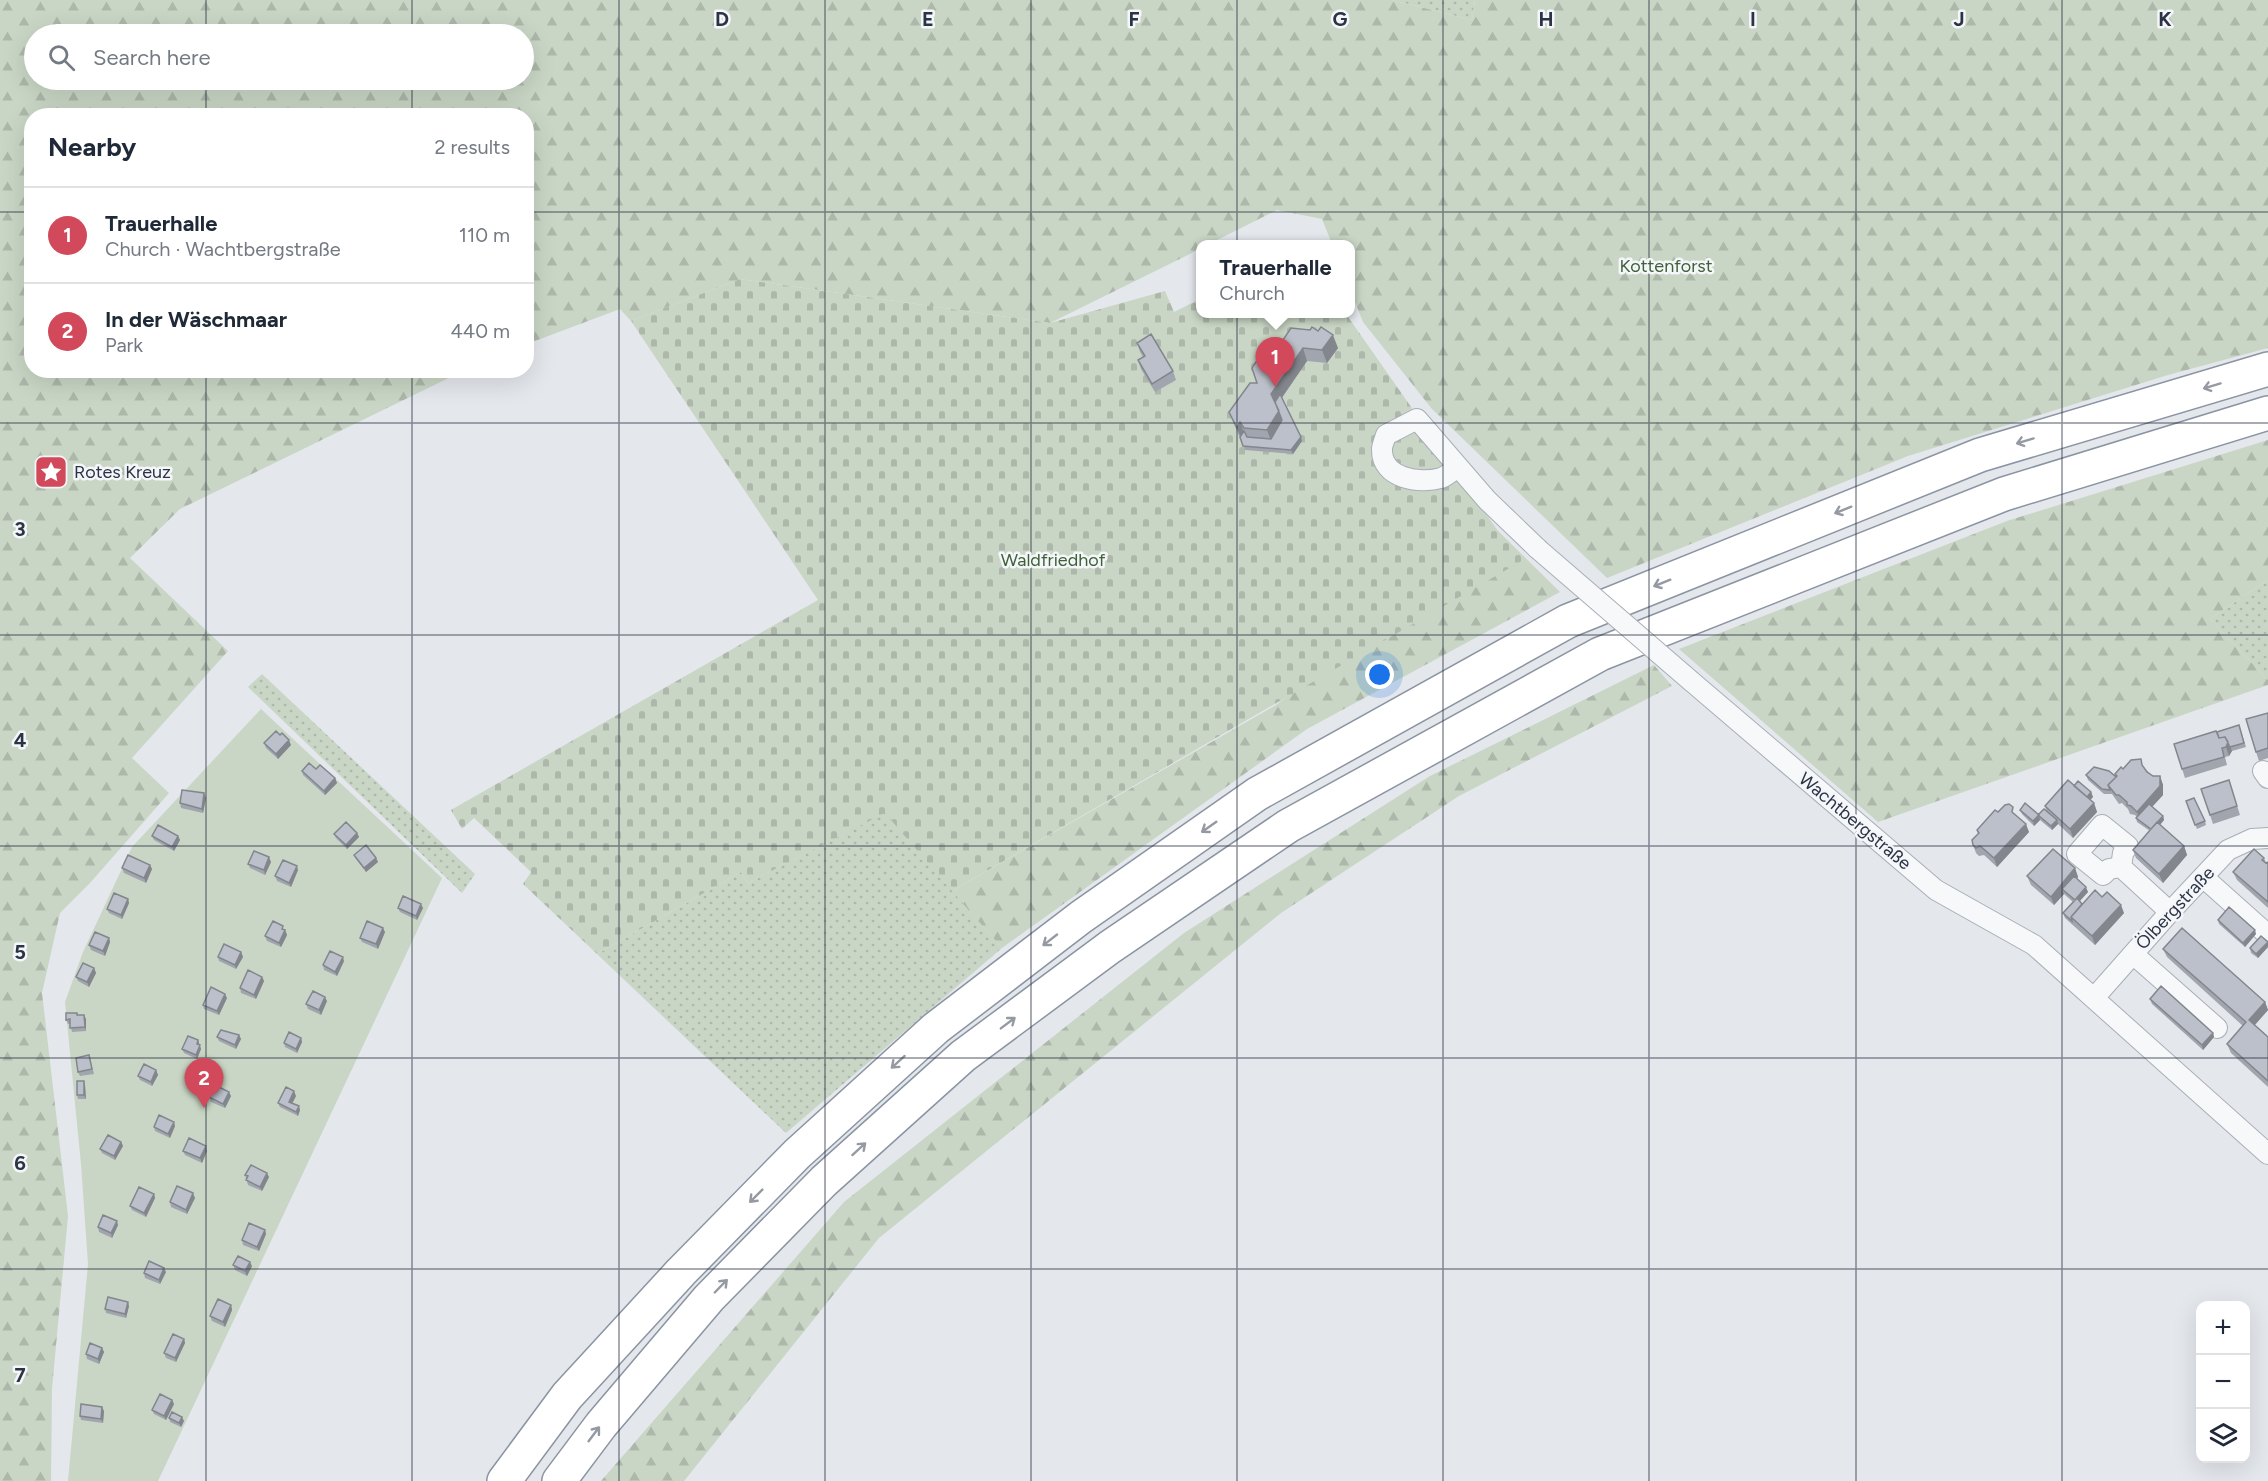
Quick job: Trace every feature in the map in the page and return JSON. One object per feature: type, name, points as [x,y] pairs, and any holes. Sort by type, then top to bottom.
[{"type":"highway","points":[[504,1481],[567,1396],[665,1288],[797,1154],[832,1122],[954,1014],[1081,917],[1257,794],[1568,621],[1980,455],[2268,369]]},
{"type":"highway","points":[[559,1481],[602,1425],[710,1298],[824,1181],[963,1056],[1110,947],[1288,826],[1600,654],[2004,494],[2268,413]]},
{"type":"street","name":"Wachtbergstraße","points":[[1457,467],[1487,501],[1538,549],[1936,890],[2034,945],[2268,1154]]},
{"type":"street","name":"Ölbergstraße","points":[[2094,998],[2228,850],[2252,839],[2268,838]]},
{"type":"street","points":[[2121,867],[2170,912]]},
{"type":"street","points":[[2203,877],[2268,934]]},
{"type":"street","points":[[2133,954],[2217,1028]]},
{"type":"green space","name":"Kottenforst","points":[[0,0],[1392,0],[1472,20],[1475,0],[2268,0],[2268,348],[2168,375],[1908,456],[1607,578],[1432,409],[1363,322],[1355,302],[1355,240],[1330,240],[1322,219],[1277,210],[1217,240],[1196,240],[1196,251],[1050,323],[740,279],[631,321],[620,309],[534,341],[534,108],[24,108],[24,378],[449,378],[180,509],[130,558],[228,651],[132,758],[169,793],[90,883],[60,913],[42,993],[68,1216],[52,1389],[51,1481],[0,1481]]},
{"type":"green space","points":[[1392,0],[1475,0],[1472,20]]},
{"type":"green space","name":"Waldfriedhof","points":[[740,279],[1050,323],[1165,291],[1174,312],[1196,301],[1196,318],[1349,318],[1498,531],[1525,559],[952,891],[885,813],[748,883],[741,872],[597,954],[523,884],[531,872],[474,818],[462,829],[451,810],[818,600],[631,321]]},
{"type":"green space","points":[[2268,440],[2268,581],[2210,619],[2268,680],[2268,685],[1878,822],[1679,649],[2007,521]]},
{"type":"green space","points":[[1498,531],[1560,592],[1307,729],[1002,948],[952,891],[1276,705]]},
{"type":"green space","points":[[2268,581],[2268,680],[2210,619]]},
{"type":"green space","points":[[1654,665],[1672,686],[1459,796],[1281,913],[879,1238],[684,1481],[601,1481],[844,1202],[1184,933],[1430,776]]},
{"type":"green space","points":[[262,674],[475,874],[462,893],[248,687]]},
{"type":"green space","points":[[261,709],[442,878],[158,1481],[68,1481],[88,1264],[65,1002],[83,952],[132,847]]},
{"type":"green space","points":[[885,812],[1002,948],[786,1133],[597,954],[741,872],[748,883]]},
{"type":"building","points":[[1312,327],[1318,331],[1321,327],[1333,335],[1322,350],[1303,348],[1271,394],[1279,411],[1267,430],[1244,428],[1240,422],[1237,428],[1229,412],[1250,383],[1257,383],[1252,368],[1263,351],[1275,352],[1291,328],[1310,330]]},
{"type":"building","points":[[1151,334],[1173,371],[1152,384],[1138,360],[1145,356],[1137,343]]},
{"type":"building","points":[[1280,394],[1301,437],[1291,450],[1243,446],[1240,437],[1244,431],[1247,437],[1271,439],[1282,420],[1275,402]]},
{"type":"building","points":[[2268,713],[2268,748],[2256,752],[2246,719]]},
{"type":"building","points":[[2239,725],[2244,743],[2230,747],[2225,737],[2219,738],[2217,732]]},
{"type":"building","points":[[276,731],[289,740],[276,754],[264,743]]},
{"type":"building","points":[[2216,731],[2219,738],[2225,737],[2228,742],[2226,747],[2222,748],[2224,757],[2182,769],[2174,744]]},
{"type":"building","points":[[2141,759],[2147,772],[2153,776],[2160,776],[2160,786],[2137,812],[2119,795],[2116,795],[2108,785],[2117,776],[2115,774],[2121,767],[2123,769],[2131,760]]},
{"type":"building","points":[[309,763],[316,769],[320,765],[335,778],[324,791],[302,771]]},
{"type":"building","points":[[2094,767],[2109,771],[2116,777],[2108,785],[2110,790],[2102,789],[2086,775]]},
{"type":"building","points":[[2068,780],[2094,803],[2070,829],[2045,806]]},
{"type":"building","points":[[2229,780],[2237,806],[2210,815],[2201,789]]},
{"type":"building","points":[[2078,781],[2091,792],[2087,797],[2074,786]]},
{"type":"building","points":[[182,790],[204,793],[202,809],[180,803]]},
{"type":"building","points":[[2194,798],[2205,821],[2195,825],[2186,801]]},
{"type":"building","points":[[2025,803],[2039,815],[2033,821],[2020,810]]},
{"type":"building","points":[[2009,804],[2013,807],[2012,812],[2026,824],[1994,858],[1980,846],[1976,848],[1972,840],[1979,833],[1977,830],[1995,810],[1998,812]]},
{"type":"building","points":[[2149,804],[2163,816],[2151,829],[2136,818]]},
{"type":"building","points":[[2044,809],[2057,820],[2051,826],[2038,815]]},
{"type":"building","points":[[346,822],[357,833],[346,845],[334,834]]},
{"type":"building","points":[[2157,822],[2184,846],[2159,874],[2133,850]]},
{"type":"building","points":[[158,825],[178,836],[172,847],[152,836]]},
{"type":"building","points":[[366,845],[376,858],[364,868],[354,855]]},
{"type":"building","points":[[2053,849],[2075,868],[2051,897],[2027,876]]},
{"type":"building","points":[[2254,849],[2264,858],[2262,860],[2268,862],[2268,902],[2233,872]]},
{"type":"building","points":[[254,851],[269,857],[264,870],[248,864]]},
{"type":"building","points":[[128,855],[150,865],[144,878],[122,868]]},
{"type":"building","points":[[283,860],[297,866],[289,883],[275,876]]},
{"type":"building","points":[[2074,876],[2086,887],[2075,900],[2062,889]]},
{"type":"building","points":[[2095,890],[2102,897],[2107,892],[2121,905],[2092,936],[2071,917]]},
{"type":"building","points":[[114,893],[128,899],[121,915],[107,909]]},
{"type":"building","points":[[403,896],[421,904],[416,916],[398,908]]},
{"type":"building","points":[[2077,898],[2082,904],[2071,917],[2072,921],[2063,913]]},
{"type":"building","points":[[2229,907],[2255,930],[2243,943],[2218,920]]},
{"type":"building","points":[[273,921],[283,926],[282,929],[285,930],[279,943],[265,936]]},
{"type":"building","points":[[367,921],[383,928],[376,944],[360,938]]},
{"type":"building","points":[[2182,928],[2265,1002],[2249,1020],[2268,1037],[2268,1081],[2227,1044],[2246,1022],[2163,949]]},
{"type":"building","points":[[95,932],[109,938],[103,951],[89,945]]},
{"type":"building","points":[[2261,936],[2268,942],[2256,954],[2250,948]]},
{"type":"building","points":[[224,944],[241,952],[235,965],[218,957]]},
{"type":"building","points":[[330,951],[343,957],[335,972],[323,965]]},
{"type":"building","points":[[83,963],[94,968],[87,982],[76,977]]},
{"type":"building","points":[[248,970],[262,977],[254,995],[240,988]]},
{"type":"building","points":[[2161,986],[2213,1033],[2202,1045],[2150,999]]},
{"type":"building","points":[[211,987],[225,994],[217,1011],[203,1005]]},
{"type":"building","points":[[313,991],[325,997],[319,1010],[306,1004]]},
{"type":"building","points":[[66,1013],[84,1015],[85,1027],[70,1028],[70,1019],[66,1020]]},
{"type":"building","points":[[221,1030],[239,1035],[235,1045],[217,1037]]},
{"type":"building","points":[[289,1032],[301,1038],[296,1049],[284,1043]]},
{"type":"building","points":[[188,1036],[198,1040],[197,1044],[200,1045],[196,1055],[182,1049]]},
{"type":"building","points":[[89,1055],[92,1069],[78,1072],[76,1058]]},
{"type":"building","points":[[144,1064],[156,1070],[151,1082],[138,1076]]},
{"type":"building","points":[[77,1081],[84,1081],[84,1095],[77,1095]]},
{"type":"building","points":[[215,1085],[229,1092],[223,1104],[209,1097]]},
{"type":"building","points":[[286,1087],[294,1091],[289,1102],[299,1106],[296,1112],[278,1103]]},
{"type":"building","points":[[159,1115],[174,1122],[168,1134],[154,1127]]},
{"type":"building","points":[[108,1135],[121,1142],[114,1156],[100,1149]]},
{"type":"building","points":[[189,1138],[206,1146],[200,1158],[183,1151]]},
{"type":"building","points":[[251,1165],[267,1173],[260,1187],[246,1180],[248,1176],[245,1175]]},
{"type":"building","points":[[177,1186],[193,1193],[186,1210],[170,1202]]},
{"type":"building","points":[[139,1187],[154,1194],[144,1213],[130,1206]]},
{"type":"building","points":[[103,1215],[117,1221],[111,1233],[98,1227]]},
{"type":"building","points":[[249,1223],[265,1230],[257,1247],[242,1240]]},
{"type":"building","points":[[238,1256],[250,1262],[245,1271],[233,1265]]},
{"type":"building","points":[[149,1261],[164,1268],[159,1280],[144,1273]]},
{"type":"building","points":[[108,1297],[128,1302],[125,1314],[105,1309]]},
{"type":"building","points":[[218,1299],[231,1305],[223,1322],[210,1316]]},
{"type":"building","points":[[173,1334],[184,1339],[175,1358],[164,1353]]},
{"type":"building","points":[[90,1343],[102,1348],[98,1359],[86,1354]]},
{"type":"building","points":[[160,1394],[172,1400],[164,1416],[152,1410]]},
{"type":"building","points":[[81,1404],[102,1407],[101,1419],[80,1416]]},
{"type":"building","points":[[172,1412],[182,1417],[179,1423],[169,1418]]},
{"type":"place","name":"Trauerhalle","points":[[1275,387]]},
{"type":"place","name":"Rotes Kreuz","points":[[51,472]]},
{"type":"place","name":"In der Wäschmaar","points":[[204,1108]]}]
